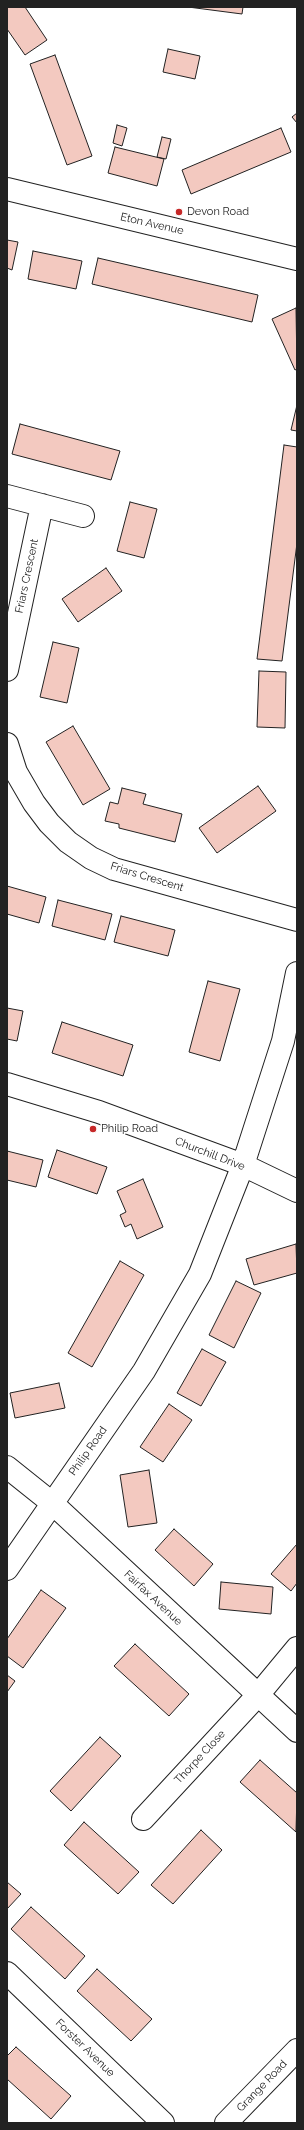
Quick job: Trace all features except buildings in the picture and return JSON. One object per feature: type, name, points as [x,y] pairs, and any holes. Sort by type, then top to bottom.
[{"type":"street","name":"Eton Avenue","points":[[7,189],[297,259]]},
{"type":"street","points":[[7,496],[83,516]]},
{"type":"street","name":"Friars Crescent","points":[[7,670],[42,505]]},
{"type":"street","name":"Friars Crescent","points":[[7,744],[16,772],[34,803],[49,823],[68,842],[91,858],[114,869],[297,920]]},
{"type":"street","name":"Philip Road","points":[[7,1569],[144,1371],[200,1274],[242,1165],[283,1041],[297,973]]},
{"type":"street","name":"Churchill Drive","points":[[7,1084],[99,1112],[242,1165],[297,1191]]},
{"type":"street","name":"Fairfax Avenue","points":[[7,1467],[52,1503],[297,1731]]},
{"type":"street","name":"Thorpe Close","points":[[143,1819],[258,1695],[297,1648]]},
{"type":"street","name":"Forster Avenue","points":[[11,1985],[163,2123]]},
{"type":"street","name":"Grange Road","points":[[226,2123],[297,2050]]},
{"type":"place","name":"Devon Road","points":[[179,212]]},
{"type":"place","name":"Philip Road","points":[[93,1129]]}]
